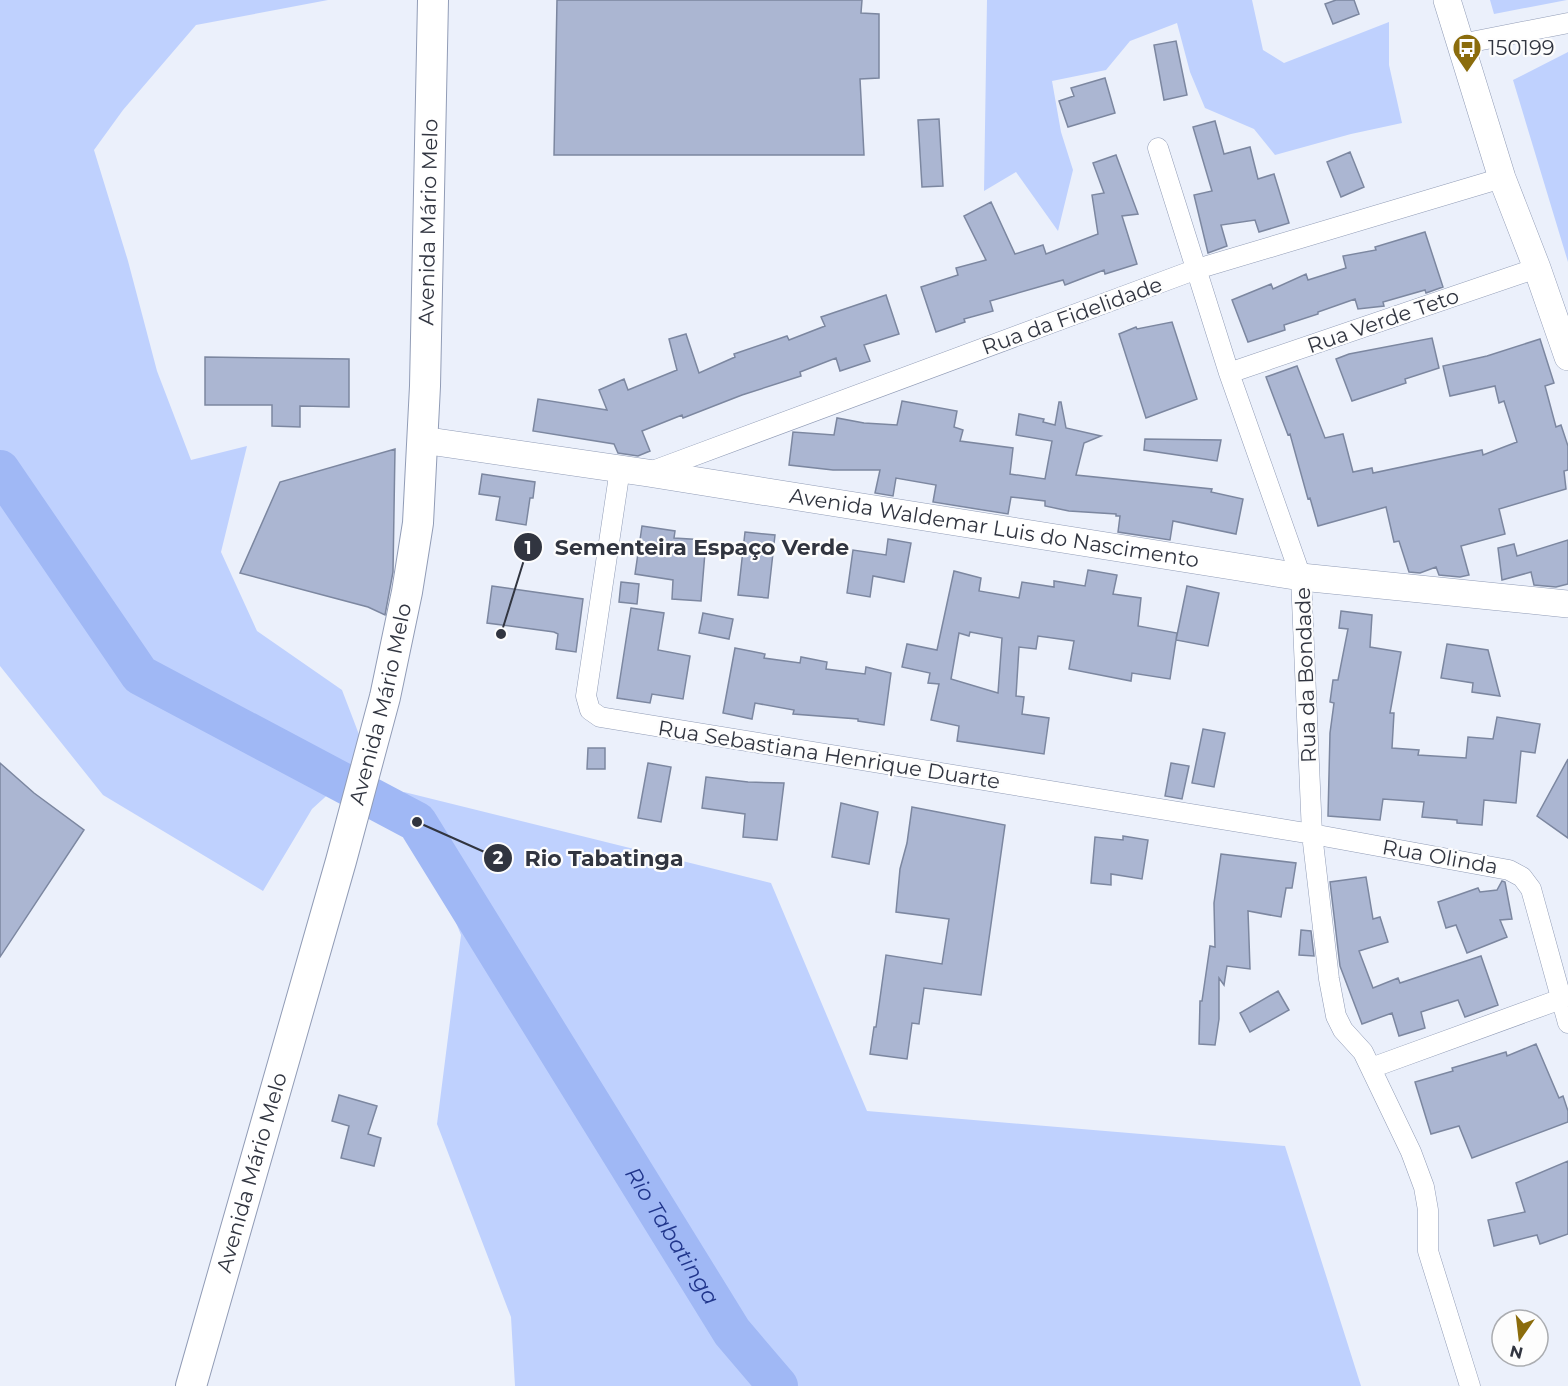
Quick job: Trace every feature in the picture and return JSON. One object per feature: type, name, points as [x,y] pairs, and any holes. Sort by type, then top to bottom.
[{"type":"main road","name":"Avenida Mário Melo","points":[[191,1386],[341,861],[385,697],[407,592],[418,523],[422,440],[434,0]]},
{"type":"main road","points":[[1447,0],[1503,178],[1538,268],[1568,357]]},
{"type":"main road","name":"Avenida Waldemar Luis do Nascimento","points":[[422,440],[648,473],[1302,577],[1568,604]]},
{"type":"street","points":[[1461,44],[1568,23]]},
{"type":"street","name":"Rua da Bondade","points":[[1158,148],[1229,373],[1302,577],[1312,834],[1329,979],[1336,1016],[1343,1030],[1363,1052],[1411,1152],[1424,1187],[1428,1210],[1428,1251],[1470,1386]]},
{"type":"street","name":"Rua da Fidelidade","points":[[648,473],[1197,269],[1503,178]]},
{"type":"street","name":"Rua Verde Teto","points":[[1229,373],[1538,268]]},
{"type":"street","name":"Rua Sebastiana Henrique Duarte","points":[[620,469],[586,696],[590,710],[600,717],[1312,834]]},
{"type":"street","name":"Rua Olinda","points":[[1312,834],[1509,870],[1522,877],[1530,889],[1568,1023]]},
{"type":"street","points":[[1371,1068],[1561,999]]},
{"type":"shaded area","points":[[0,0],[328,0],[196,25],[123,110],[94,150],[128,261],[157,371],[191,460],[247,446],[221,552],[257,631],[342,690],[368,758],[312,809],[263,891],[103,795],[0,666]]},
{"type":"shaded area","points":[[987,0],[1252,0],[1263,50],[1284,63],[1389,22],[1389,65],[1402,123],[1275,155],[1254,129],[1205,108],[1190,72],[1177,23],[1130,41],[1106,70],[1052,81],[1061,132],[1073,170],[1058,231],[1016,172],[984,191]]},
{"type":"shaded area","points":[[1490,0],[1567,0],[1494,14]]},
{"type":"shaded area","points":[[1568,52],[1568,262],[1513,80]]},
{"type":"shaded area","points":[[404,792],[771,883],[867,1111],[1285,1146],[1361,1386],[515,1386],[511,1317],[437,1124],[461,935]]},
{"type":"building","points":[[557,0],[862,0],[861,13],[879,14],[879,78],[860,79],[864,155],[554,155]]},
{"type":"building","points":[[1336,0],[1354,0],[1359,14],[1333,24],[1325,4]]},
{"type":"building","points":[[1176,41],[1187,95],[1164,100],[1154,45]]},
{"type":"building","points":[[1105,78],[1115,113],[1068,127],[1059,101],[1074,96],[1071,88]]},
{"type":"building","points":[[939,119],[943,186],[922,187],[918,120]]},
{"type":"building","points":[[1215,121],[1224,154],[1250,147],[1258,179],[1274,174],[1289,223],[1259,232],[1255,220],[1221,225],[1227,246],[1208,253],[1194,195],[1212,191],[1193,127]]},
{"type":"building","points":[[1350,152],[1364,187],[1341,197],[1327,162]]},
{"type":"building","points":[[1116,155],[1138,214],[1122,216],[1137,264],[1105,274],[1104,270],[1065,285],[1063,280],[990,301],[993,311],[964,319],[965,322],[936,332],[921,287],[958,275],[956,268],[986,260],[964,216],[991,202],[1015,254],[1043,245],[1046,254],[1098,234],[1092,195],[1104,193],[1093,163]]},
{"type":"building","points":[[1425,232],[1443,287],[1383,302],[1384,306],[1358,309],[1355,299],[1284,325],[1285,330],[1248,342],[1232,300],[1271,284],[1273,289],[1306,274],[1308,280],[1346,268],[1343,256],[1376,250],[1375,247]]},
{"type":"building","points":[[886,295],[899,334],[864,345],[870,361],[840,371],[836,358],[800,372],[801,376],[742,395],[683,418],[682,415],[642,431],[650,451],[638,456],[618,453],[614,444],[533,431],[538,399],[607,410],[599,390],[624,379],[628,390],[677,370],[669,339],[686,334],[699,373],[735,357],[734,354],[787,336],[789,340],[825,326],[821,317]]},
{"type":"building","points":[[1172,322],[1197,399],[1146,418],[1119,334],[1136,327],[1137,329]]},
{"type":"building","points":[[1432,338],[1439,368],[1405,379],[1406,383],[1352,401],[1336,359],[1349,354]]},
{"type":"building","points":[[1540,339],[1554,383],[1545,386],[1556,427],[1561,425],[1568,446],[1568,470],[1564,471],[1566,489],[1499,509],[1505,534],[1461,546],[1469,575],[1460,577],[1439,575],[1436,567],[1420,573],[1409,572],[1399,541],[1394,542],[1386,507],[1318,526],[1290,434],[1288,435],[1266,377],[1297,366],[1325,438],[1343,434],[1353,472],[1372,468],[1373,473],[1482,450],[1483,455],[1517,442],[1504,401],[1499,403],[1495,386],[1450,396],[1443,366],[1487,356]]},
{"type":"building","points":[[205,357],[349,359],[349,407],[300,406],[300,427],[272,426],[272,405],[205,405]]},
{"type":"building","points":[[902,401],[957,411],[954,427],[963,430],[960,441],[1013,448],[1010,474],[1045,479],[1052,441],[1016,435],[1019,414],[1044,419],[1043,422],[1055,425],[1059,402],[1061,402],[1066,428],[1101,436],[1084,443],[1076,475],[1212,489],[1211,492],[1243,499],[1236,534],[1173,521],[1170,540],[1118,532],[1120,516],[1116,514],[1069,511],[1045,506],[1045,501],[1011,497],[1008,514],[933,502],[936,485],[896,478],[893,496],[875,493],[880,470],[833,470],[789,465],[793,432],[834,435],[837,418],[864,423],[897,425]]},
{"type":"building","points":[[1145,439],[1221,440],[1217,461],[1144,450]]},
{"type":"building","points":[[395,449],[393,572],[385,615],[368,607],[240,573],[280,482]]},
{"type":"building","points":[[482,474],[535,482],[526,525],[496,520],[500,497],[479,494]]},
{"type":"building","points":[[642,526],[675,531],[674,538],[706,540],[701,601],[672,599],[673,580],[635,574]]},
{"type":"building","points":[[745,532],[775,535],[768,598],[738,595]]},
{"type":"building","points":[[888,539],[911,543],[904,582],[873,576],[870,597],[847,593],[853,550],[886,555]]},
{"type":"building","points":[[1568,540],[1568,584],[1556,587],[1534,585],[1531,572],[1502,580],[1498,548],[1514,544],[1517,556]]},
{"type":"building","points":[[1088,570],[1117,575],[1113,594],[1141,598],[1138,626],[1177,633],[1170,679],[1132,673],[1131,681],[1069,669],[1074,641],[1038,636],[1036,649],[1019,647],[1016,696],[1024,697],[1022,714],[1049,718],[1044,754],[957,741],[959,726],[931,720],[939,684],[928,683],[930,673],[902,667],[907,644],[937,650],[954,571],[981,578],[979,591],[1019,598],[1022,582],[1054,587],[1054,581],[1085,586]],"holes":[[[970,632],[1002,638],[998,693],[951,679],[959,633],[969,636]]]},
{"type":"building","points":[[621,582],[639,584],[637,604],[619,602]]},
{"type":"building","points":[[492,586],[583,599],[576,652],[556,649],[558,634],[554,632],[487,623]]},
{"type":"building","points":[[1187,586],[1219,593],[1208,646],[1176,640]]},
{"type":"building","points":[[631,608],[664,613],[658,650],[690,656],[683,699],[652,694],[650,703],[617,698]]},
{"type":"building","points":[[1341,611],[1372,615],[1370,647],[1401,652],[1390,713],[1394,713],[1392,748],[1419,750],[1418,755],[1466,758],[1468,737],[1493,739],[1497,717],[1540,724],[1535,753],[1521,751],[1516,803],[1484,800],[1482,825],[1422,817],[1424,802],[1383,799],[1380,820],[1328,816],[1330,733],[1334,703],[1330,702],[1333,680],[1338,680],[1348,629],[1339,628]]},
{"type":"building","points":[[703,613],[733,619],[729,639],[699,633]]},
{"type":"building","points":[[1447,644],[1488,650],[1500,696],[1472,692],[1473,683],[1441,678]]},
{"type":"building","points":[[735,648],[765,654],[764,658],[800,663],[801,657],[827,662],[826,669],[865,674],[866,667],[891,673],[884,725],[858,721],[858,719],[793,714],[794,710],[755,703],[752,719],[723,713]]},
{"type":"building","points":[[1203,729],[1225,733],[1214,787],[1192,783]]},
{"type":"building","points":[[588,748],[605,748],[605,769],[587,769]]},
{"type":"building","points":[[1568,759],[1568,838],[1537,816]]},
{"type":"building","points":[[0,763],[34,793],[84,830],[0,957]]},
{"type":"building","points":[[648,763],[671,767],[661,822],[638,818]]},
{"type":"building","points":[[1171,763],[1189,766],[1182,799],[1165,796]]},
{"type":"building","points":[[706,777],[784,783],[777,840],[743,837],[745,814],[702,808]]},
{"type":"building","points":[[841,803],[878,812],[869,864],[832,857]]},
{"type":"building","points":[[912,807],[1005,825],[981,995],[924,988],[919,1024],[912,1023],[907,1059],[870,1054],[886,955],[942,964],[949,919],[896,912],[900,869],[907,843]]},
{"type":"building","points":[[1123,836],[1148,840],[1142,879],[1111,874],[1111,885],[1091,883],[1095,837],[1123,840]]},
{"type":"building","points":[[1221,854],[1296,863],[1292,888],[1286,888],[1281,917],[1248,911],[1250,969],[1227,966],[1224,985],[1219,978],[1219,1019],[1215,1045],[1199,1044],[1200,1001],[1202,1001],[1210,946],[1215,947],[1214,903]]},
{"type":"building","points":[[1366,877],[1373,919],[1380,917],[1388,942],[1359,951],[1373,988],[1398,978],[1400,983],[1481,956],[1498,1005],[1465,1017],[1458,1000],[1421,1012],[1425,1028],[1399,1036],[1392,1013],[1362,1024],[1340,966],[1330,882]]},
{"type":"building","points":[[1502,881],[1505,882],[1512,919],[1500,920],[1507,937],[1467,953],[1456,925],[1446,928],[1438,902],[1478,888],[1480,892],[1497,890]]},
{"type":"building","points":[[1301,930],[1311,931],[1314,956],[1299,955]]},
{"type":"building","points":[[1278,991],[1289,1010],[1250,1032],[1240,1013]]},
{"type":"building","points":[[1536,1044],[1559,1098],[1563,1096],[1568,1111],[1568,1122],[1472,1158],[1459,1126],[1431,1134],[1415,1082],[1506,1052],[1507,1056]]},
{"type":"building","points":[[339,1095],[377,1106],[368,1134],[381,1138],[374,1166],[341,1158],[349,1126],[332,1121]]},
{"type":"building","points":[[1568,1161],[1568,1234],[1540,1244],[1537,1235],[1494,1246],[1488,1220],[1525,1212],[1516,1183]]},
{"type":"waterway","name":"Rio Tabatinga","points":[[0,470],[140,675],[417,822],[732,1332],[778,1386]]},
{"type":"place","name":"150199","points":[[1467,74]]},
{"type":"place","name":"Sementeira Espaço Verde","points":[[501,634]]},
{"type":"place","name":"Rio Tabatinga","points":[[417,822]]}]
